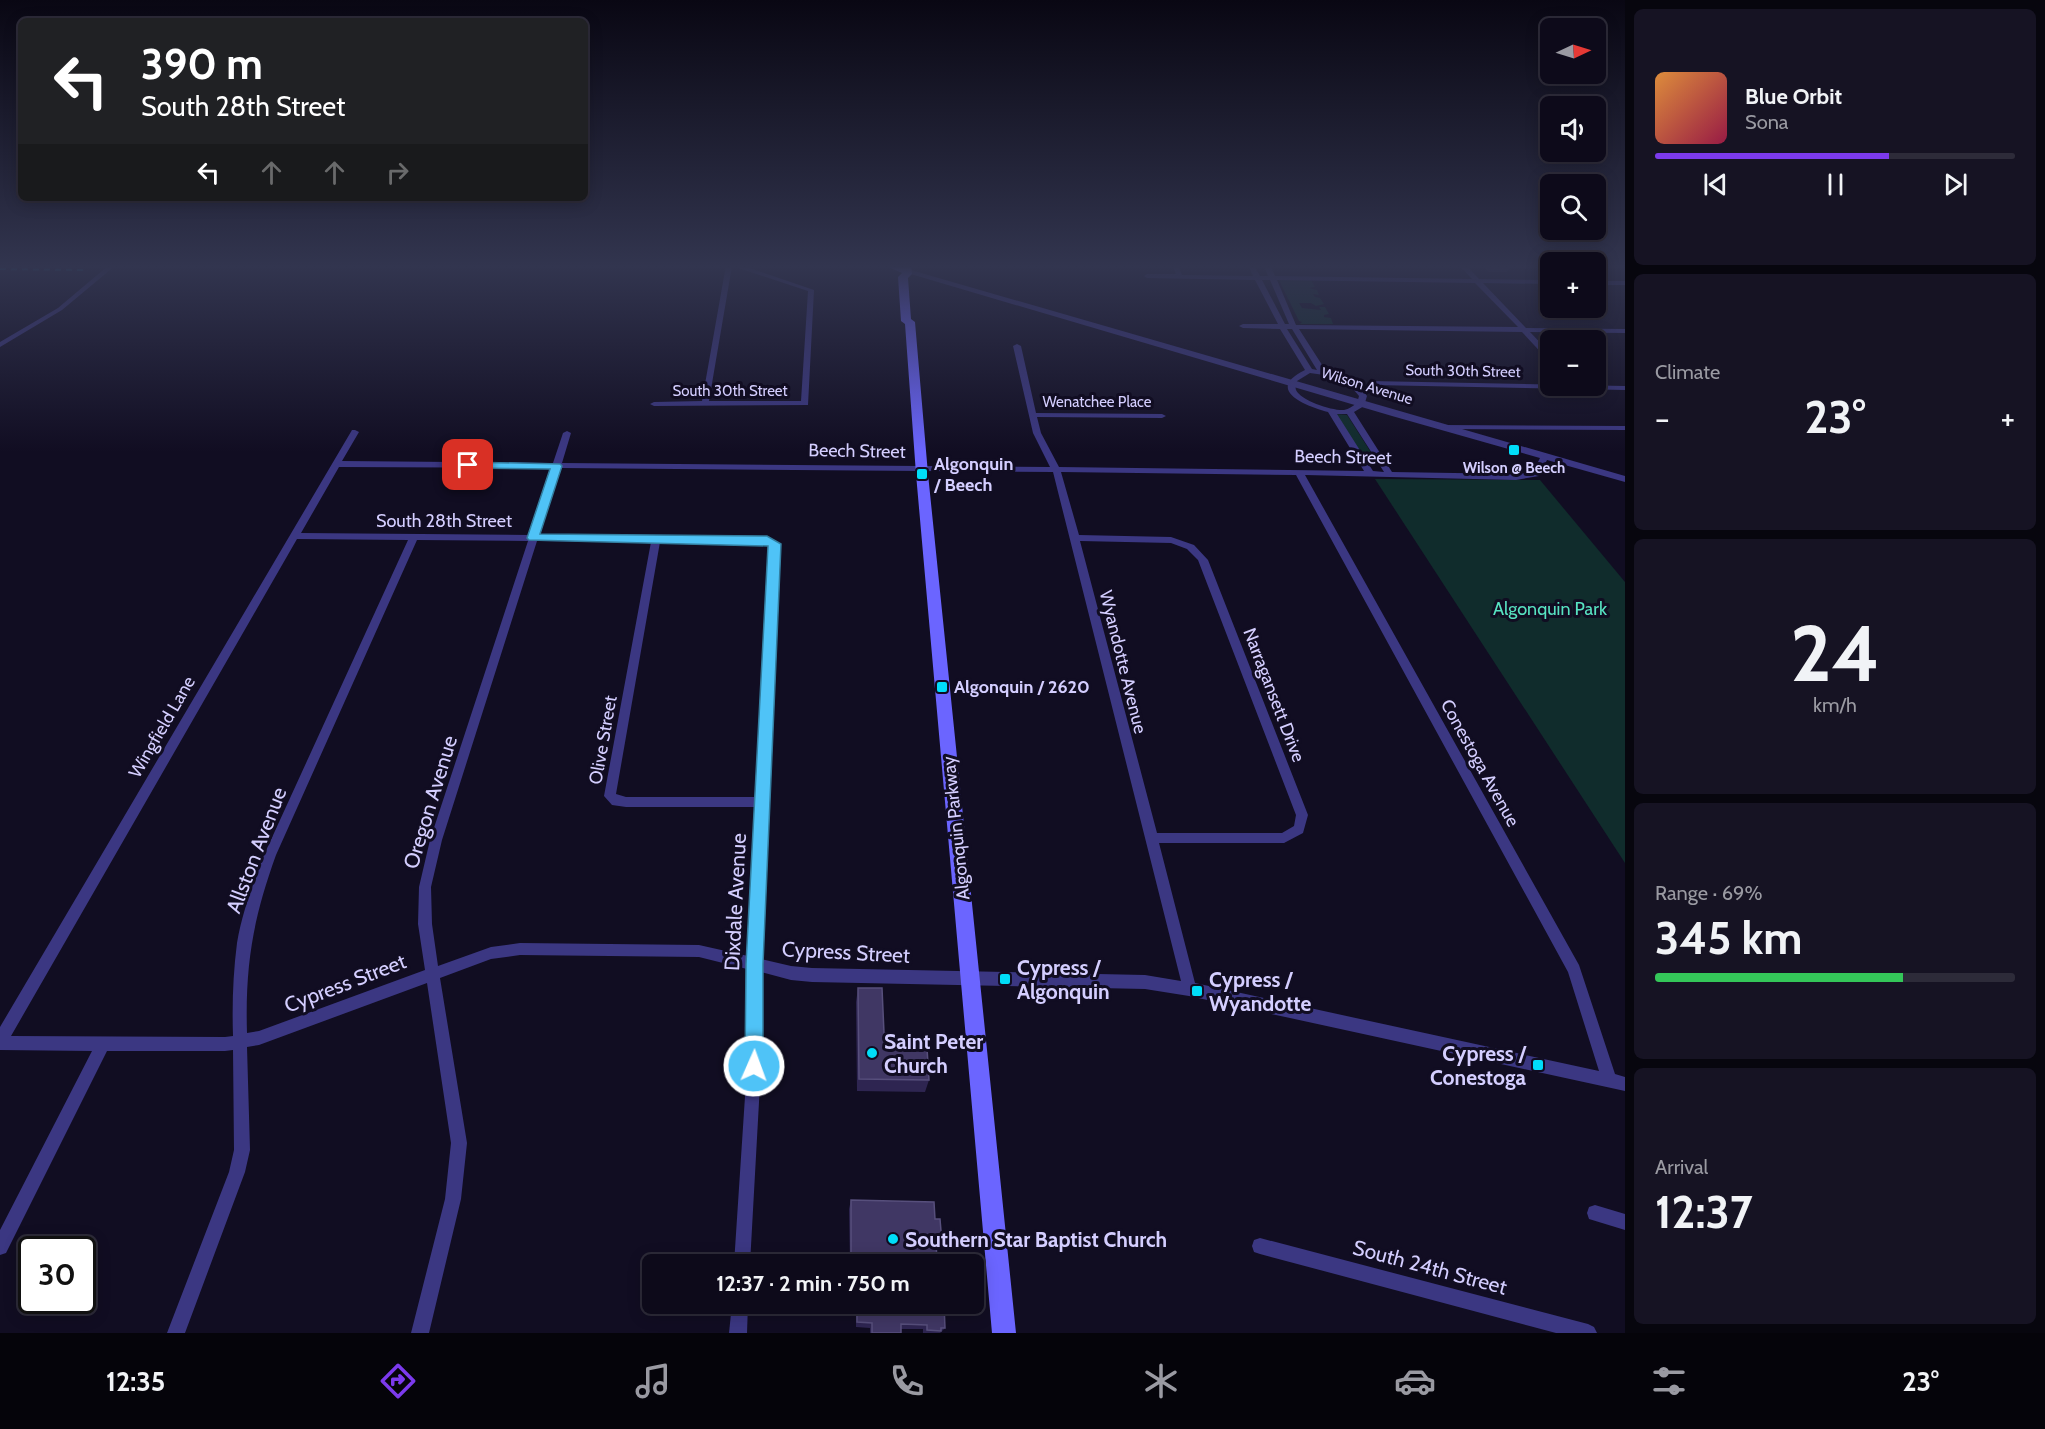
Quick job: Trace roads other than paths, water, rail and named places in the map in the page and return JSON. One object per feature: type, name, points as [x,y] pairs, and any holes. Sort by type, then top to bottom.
[{"type":"main road","name":"Algonquin Parkway","points":[[910,327],[921,468],[1004,1333]]},
{"type":"street","points":[[0,345],[30,327]]},
{"type":"street","points":[[705,404],[718,327]]},
{"type":"street","name":"South 30th Street","points":[[654,404],[805,403],[808,327]]},
{"type":"street","name":"Wilson Avenue","points":[[1103,327],[1625,479]]},
{"type":"street","points":[[1283,327],[1309,371]]},
{"type":"street","points":[[1294,327],[1323,373]]},
{"type":"street","points":[[1310,327],[1625,331]]},
{"type":"street","points":[[1521,327],[1540,347]]},
{"type":"street","name":"Wyandotte Avenue","points":[[1017,346],[1032,415],[1040,440],[1056,470],[1076,538],[1189,989]]},
{"type":"street","points":[[1309,371],[1323,373],[1349,381],[1358,387],[1362,402],[1349,411],[1331,410],[1298,399],[1292,392],[1292,382],[1309,371]]},
{"type":"street","name":"South 30th Street","points":[[1349,381],[1540,385]]},
{"type":"street","name":"South 30th Street","points":[[1358,387],[1373,383]]},
{"type":"street","name":"South 30th Street","points":[[1606,387],[1625,388]]},
{"type":"street","points":[[1331,410],[1371,475]]},
{"type":"street","points":[[1349,411],[1389,473]]},
{"type":"street","name":"Wenatchee Place","points":[[1032,415],[1162,416]]},
{"type":"street","points":[[1446,427],[1625,428]]},
{"type":"street","name":"Wingfield Lane","points":[[0,1042],[355,432]]},
{"type":"street","name":"Oregon Avenue","points":[[420,1333],[453,1199],[459,1143],[424,907],[430,862],[567,433]]},
{"type":"street","name":"Beech Street","points":[[336,464],[921,468],[1528,476],[1539,470],[1545,456]]},
{"type":"street","name":"Conestoga Avenue","points":[[1299,472],[1574,970],[1609,1080]]},
{"type":"street","name":"South 28th Street","points":[[294,536],[773,542]]},
{"type":"street","name":"Allston Avenue","points":[[176,1333],[237,1172],[242,1150],[242,966],[249,921],[257,891],[270,855],[414,537]]},
{"type":"street","name":"Narragansett Drive","points":[[1076,538],[1172,540],[1187,544],[1199,553],[1205,562],[1302,815],[1299,830],[1284,838],[1152,838]]},
{"type":"street","name":"Olive Street","points":[[656,539],[610,796],[616,801],[626,802],[762,802]]},
{"type":"street","name":"Dixdale Avenue","points":[[743,1254],[754,1056],[754,964],[775,559],[773,542]]},
{"type":"street","name":"Cypress Street","points":[[0,1042],[225,1044],[241,1042],[259,1038],[491,953],[520,950],[699,951],[791,973],[812,975],[1132,981],[1189,989],[1625,1084]]},
{"type":"street","points":[[0,1247],[103,1044]]},
{"type":"street","points":[[1595,1213],[1625,1222]]},
{"type":"street","name":"South 24th Street","points":[[1260,1246],[1588,1333]]},
{"type":"street","points":[[738,1333],[739,1314]]},
{"type":"place","name":"Wilson @ Beech","points":[[1514,450]]},
{"type":"place","name":"Algonquin / Beech","points":[[922,474]]},
{"type":"place","name":"Algonquin / 2620","points":[[942,687]]},
{"type":"place","name":"Cypress / Algonquin","points":[[1005,979]]},
{"type":"place","name":"Cypress / Wyandotte","points":[[1197,991]]},
{"type":"place","name":"Saint Peter Church","points":[[872,1053]]},
{"type":"place","name":"Cypress / Conestoga","points":[[1538,1065]]},
{"type":"place","name":"Southern Star Baptist Church","points":[[893,1239]]},
{"type":"park label","name":"Algonquin Park","points":[[1550,609]]}]
